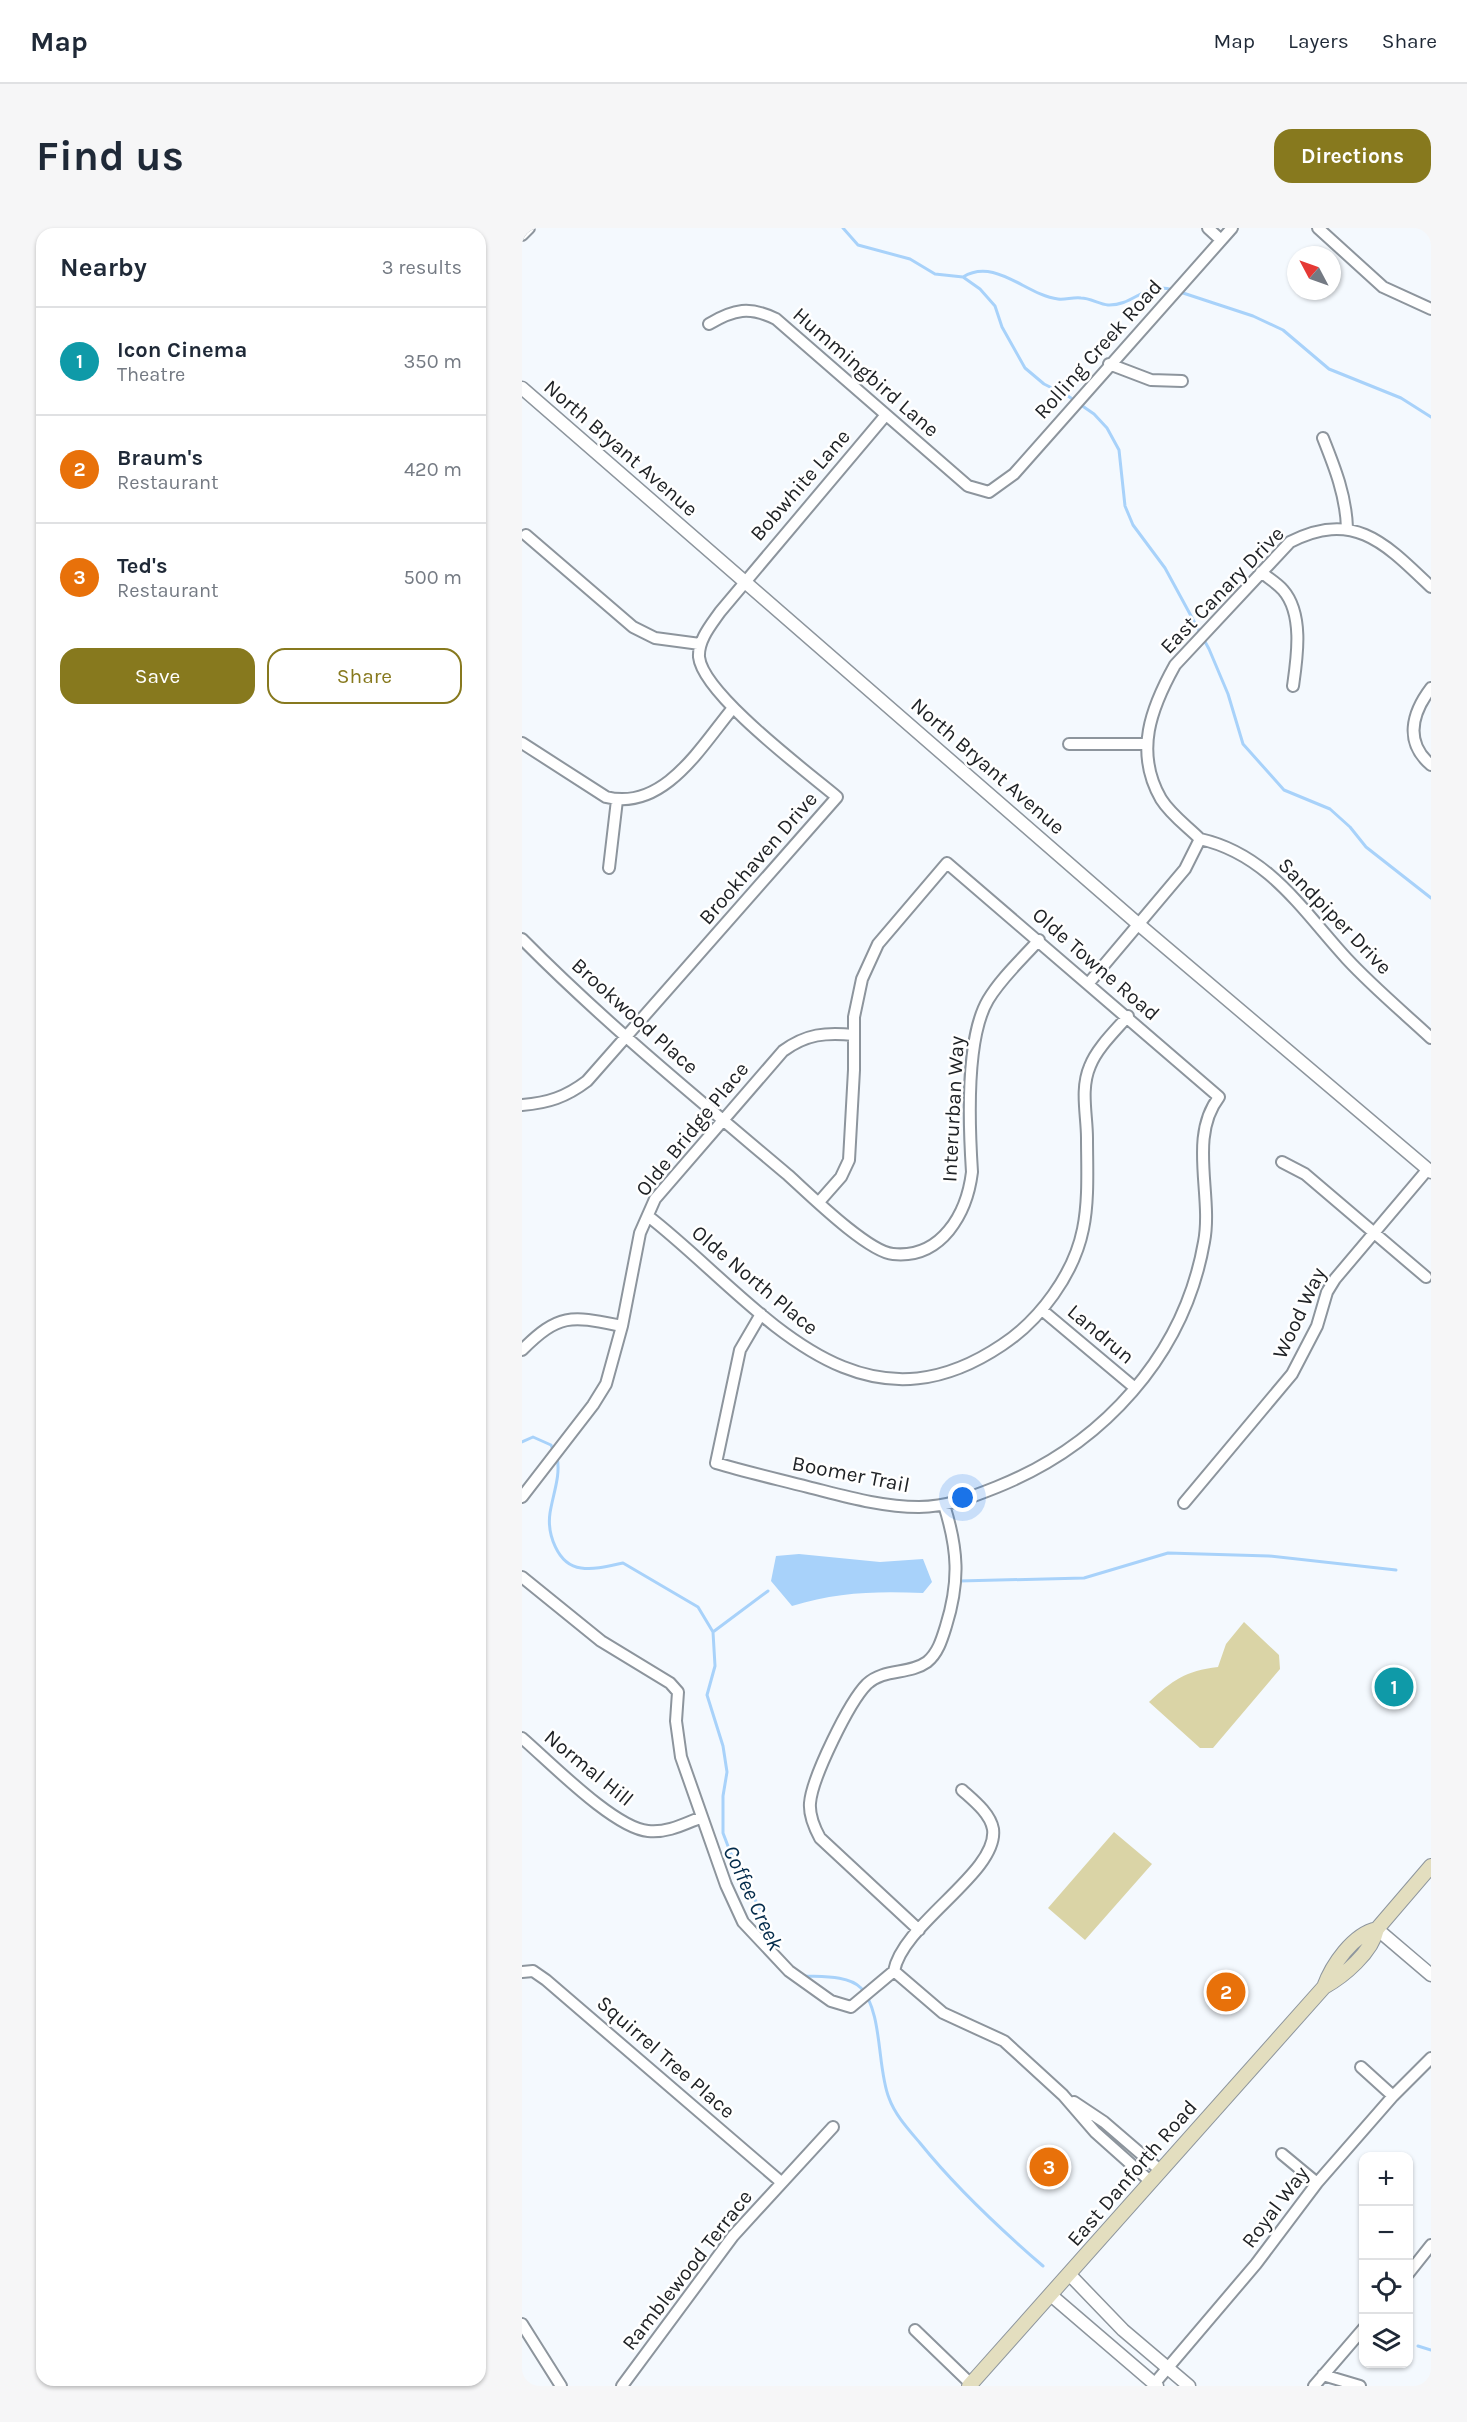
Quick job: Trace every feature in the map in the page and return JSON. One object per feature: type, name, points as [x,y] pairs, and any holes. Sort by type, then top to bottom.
[{"type":"main road","name":"East Danforth Road","points":[[970,2385],[1324,1987],[1330,1970],[1365,1931],[1377,1929],[1431,1866]]},
{"type":"street","points":[[522,235],[529,228]]},
{"type":"street","points":[[1208,228],[1221,240]]},
{"type":"street","name":"Rolling Creek Road","points":[[989,492],[1014,474],[1109,364],[1232,228]]},
{"type":"street","points":[[1318,228],[1383,287],[1431,309]]},
{"type":"street","name":"Hummingbird Lane","points":[[709,324],[723,315],[742,310],[759,311],[776,319],[968,486],[989,492]]},
{"type":"street","points":[[1109,364],[1151,380],[1182,381]]},
{"type":"street","name":"North Bryant Avenue","points":[[522,388],[1137,923],[1430,1170]]},
{"type":"street","name":"Bobwhite Lane","points":[[746,581],[885,416]]},
{"type":"street","points":[[1323,438],[1340,480],[1347,507],[1347,528],[1365,533],[1386,545],[1431,587]]},
{"type":"street","name":"East Canary Drive","points":[[1200,839],[1174,815],[1161,799],[1147,759],[1146,744],[1154,706],[1175,665],[1290,542],[1308,533],[1326,528],[1347,528]]},
{"type":"street","points":[[526,535],[633,627],[655,638],[700,644],[707,630],[746,581]]},
{"type":"street","points":[[1261,572],[1283,590],[1292,604],[1297,661],[1293,686]]},
{"type":"street","name":"Brookhaven Drive","points":[[522,1105],[569,1095],[587,1082],[837,797],[733,708],[712,686],[702,671],[699,656],[700,644]]},
{"type":"street","points":[[1431,688],[1412,723],[1418,750],[1431,765]]},
{"type":"street","points":[[522,742],[594,791],[617,800],[646,795],[662,788],[733,708]]},
{"type":"street","points":[[1069,744],[1146,744]]},
{"type":"street","points":[[609,868],[617,800]]},
{"type":"street","points":[[1088,984],[1137,923],[1185,869],[1200,839]]},
{"type":"street","name":"Sandpiper Drive","points":[[1200,839],[1233,850],[1274,876],[1347,959],[1431,1038]]},
{"type":"street","name":"Olde Towne Road","points":[[854,1035],[854,1017],[862,979],[878,944],[947,862],[1219,1097]]},
{"type":"street","name":"Brookwood Place","points":[[522,939],[723,1120]]},
{"type":"street","name":"Interurban Way","points":[[723,1120],[867,1242],[892,1254],[924,1249],[953,1228],[970,1191],[972,1045],[977,1024],[993,993],[1039,940]]},
{"type":"street","name":"Olde North Place","points":[[648,1216],[799,1345],[840,1368],[900,1378],[945,1374],[965,1367],[1011,1340],[1042,1310],[1065,1274],[1083,1230],[1087,1138],[1084,1090],[1089,1066],[1128,1016]]},
{"type":"street","name":"Olde Bridge Place","points":[[522,1497],[593,1405],[606,1384],[622,1326],[640,1233],[655,1199],[771,1063],[798,1040],[831,1032],[854,1035]]},
{"type":"street","points":[[819,1202],[841,1177],[849,1160],[852,1141],[854,1035]]},
{"type":"street","name":"Boomer Trail","points":[[761,1314],[740,1350],[716,1463],[885,1505],[944,1505],[1006,1483],[1049,1463],[1100,1427],[1154,1366],[1167,1344],[1197,1274],[1206,1220],[1204,1134],[1210,1108],[1219,1097]]},
{"type":"street","points":[[1282,1162],[1305,1174],[1426,1277]]},
{"type":"street","name":"Wood Way","points":[[1184,1503],[1292,1374],[1317,1326],[1331,1286],[1374,1232],[1430,1170]]},
{"type":"street","name":"Landrun","points":[[1042,1310],[1135,1388]]},
{"type":"street","points":[[522,1350],[541,1331],[568,1318],[622,1326]]},
{"type":"street","points":[[919,1930],[820,1838],[813,1824],[809,1806],[812,1790],[830,1748],[851,1708],[869,1683],[891,1672],[919,1666],[937,1651],[956,1586],[954,1536],[944,1505]]},
{"type":"street","points":[[522,1577],[601,1641],[670,1683],[678,1692],[676,1722],[681,1757],[726,1885],[743,1922],[789,1971],[831,2001],[851,2007],[894,1971],[896,1960],[919,1930],[989,1851],[993,1828],[987,1815],[962,1790]]},
{"type":"street","name":"Normal Hill","points":[[522,1738],[581,1789],[634,1829],[669,1831],[702,1817]]},
{"type":"street","points":[[1377,1929],[1431,1975]]},
{"type":"street","name":"Squirrel Tree Place","points":[[522,1972],[533,1971],[546,1980],[781,2182]]},
{"type":"street","points":[[894,1971],[943,2013],[1004,2042],[1063,2095],[1095,2132],[1156,2177]]},
{"type":"street","name":"Royal Way","points":[[1156,2385],[1167,2368],[1256,2265],[1317,2183],[1393,2096],[1431,2058]]},
{"type":"street","points":[[1361,2067],[1393,2096]]},
{"type":"street","name":"Ramblewood Terrace","points":[[622,2386],[711,2263],[781,2182],[833,2127]]},
{"type":"street","points":[[1282,2154],[1317,2183]]},
{"type":"street","points":[[1413,2268],[1431,2245]]},
{"type":"street","points":[[1070,2275],[1122,2330],[1189,2386]]},
{"type":"street","points":[[1052,2295],[1156,2385]]},
{"type":"street","points":[[522,2324],[561,2386]]},
{"type":"street","points":[[915,2330],[970,2385]]},
{"type":"street","points":[[1314,2386],[1359,2334]]},
{"type":"street","points":[[1323,2375],[1360,2386]]},
{"type":"shaded area","points":[[1244,1622],[1279,1655],[1280,1669],[1213,1748],[1200,1748],[1149,1702],[1180,1678],[1197,1671],[1218,1667],[1226,1644]]},
{"type":"shaded area","points":[[1114,1832],[1152,1864],[1085,1940],[1048,1908]]},
{"type":"water","points":[[799,1554],[880,1562],[923,1559],[932,1582],[923,1593],[857,1594],[808,1601],[792,1606],[771,1581],[776,1556]]},
{"type":"waterway","points":[[843,228],[858,245],[910,259],[935,274],[963,277],[980,289],[995,306],[1002,327],[1025,368],[1044,384],[1068,396],[1094,414],[1107,428],[1119,450],[1125,506],[1133,525],[1165,568],[1209,649],[1228,694],[1243,744],[1284,790],[1330,809],[1350,827],[1366,847],[1431,898]]},
{"type":"waterway","points":[[963,277],[975,272],[987,271],[999,274],[1046,296],[1061,299],[1084,298],[1108,305],[1125,302],[1155,289],[1173,290]]},
{"type":"waterway","points":[[1180,292],[1253,316],[1283,330],[1329,369],[1401,398],[1431,417]]},
{"type":"waterway","name":"Coffee Creek","points":[[522,1442],[533,1437],[551,1445],[554,1452]]},
{"type":"waterway","name":"Coffee Creek","points":[[557,1457],[557,1478],[549,1521],[552,1538],[560,1555],[573,1566],[581,1568],[597,1568],[623,1563],[698,1607],[713,1632],[715,1666],[707,1695],[723,1746],[727,1772],[723,1796],[723,1833],[731,1854],[761,1911],[766,1932],[776,1951]]},
{"type":"waterway","points":[[959,1581],[1084,1578],[1168,1553],[1269,1556],[1396,1570]]},
{"type":"waterway","points":[[713,1632],[768,1591]]},
{"type":"waterway","name":"Coffee Creek","points":[[804,1976],[842,1979],[861,1988],[873,2011],[885,2086],[899,2116],[934,2160],[964,2192],[1043,2266]]},
{"type":"waterway","name":"Coffee Creek","points":[[1418,2346],[1431,2350]]},
{"type":"place","name":"Icon Cinema","points":[[1394,1687]]},
{"type":"place","name":"Braum's","points":[[1226,1992]]},
{"type":"place","name":"Ted's","points":[[1049,2167]]}]
